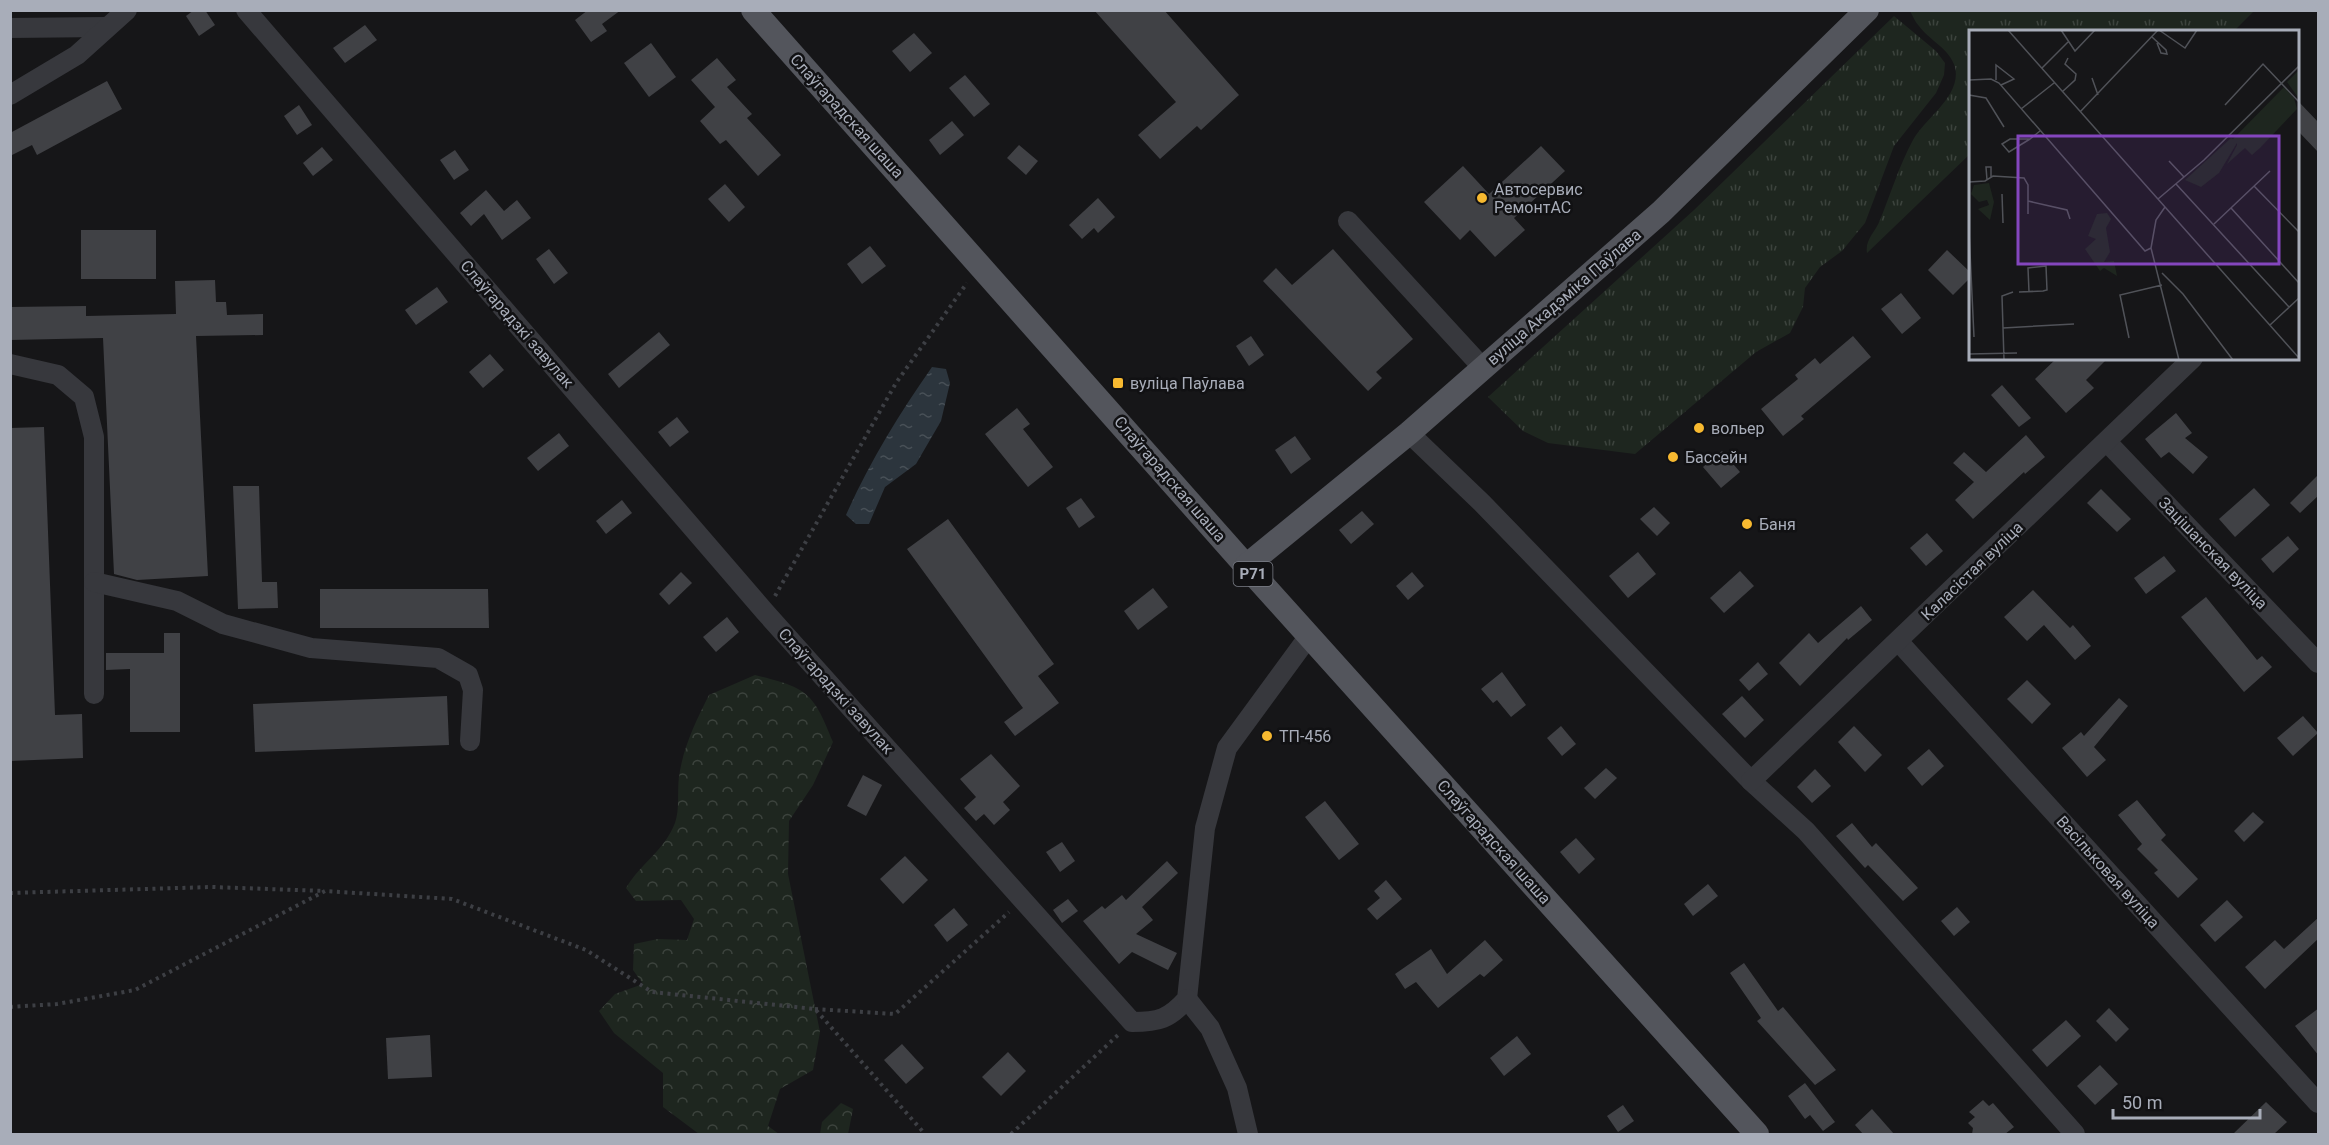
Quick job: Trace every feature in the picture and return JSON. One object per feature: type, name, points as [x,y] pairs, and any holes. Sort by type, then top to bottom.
[{"type":"main road","name":"Слаўгарадская шаша","points":[[753,10],[1246,566],[1757,1134]]},
{"type":"main road","name":"вуліца Акадэміка Паўлава","points":[[1246,566],[1409,433],[1661,212],[1867,10]]},
{"type":"street","points":[[10,94],[77,56],[127,10]]},
{"type":"street","name":"Слаўгарадзкі завулак","points":[[246,10],[765,612],[1132,1022]]},
{"type":"street","points":[[10,28],[106,27]]},
{"type":"street","points":[[1348,220],[1483,368]]},
{"type":"street","name":"Каласістая вуліца","points":[[1751,781],[2191,360]]},
{"type":"street","points":[[10,364],[58,375],[84,397],[94,437],[94,694]]},
{"type":"street","points":[[1409,433],[1490,512],[1751,781],[1806,831],[2075,1134]]},
{"type":"street","name":"Зацішанская вуліца","points":[[2107,442],[2319,663]]},
{"type":"street","points":[[94,582],[177,601],[223,624],[311,648],[438,658],[468,675],[473,690],[470,741]]},
{"type":"street","points":[[1132,1022],[1151,1022],[1172,1016],[1187,999],[1205,828],[1227,748],[1309,636]]},
{"type":"street","name":"Васільковая вуліца","points":[[1898,641],[2319,1102]]},
{"type":"street","points":[[1187,999],[1210,1028],[1237,1088],[1248,1134]]},
{"type":"path","points":[[765,612],[896,383],[969,280]]},
{"type":"path","points":[[10,893],[213,887],[452,899],[586,950],[652,992],[895,1014],[1023,900]]},
{"type":"path","points":[[10,1007],[57,1004],[135,990],[325,891]]},
{"type":"path","points":[[814,1008],[925,1134]]},
{"type":"path","points":[[1011,1134],[1132,1022]]},
{"type":"green space","points":[[1910,11],[2254,11],[2235,30],[1969,30],[1969,155],[1867,253],[1869,240],[1880,220],[1913,140],[1948,97],[1956,78],[1955,67],[1949,55],[1916,23]]},
{"type":"green space","points":[[1894,16],[1936,51],[1945,63],[1944,75],[1936,93],[1894,146],[1865,223],[1842,251],[1820,267],[1805,288],[1803,307],[1790,333],[1756,352],[1635,454],[1548,443],[1523,431],[1488,397],[1694,210]]},
{"type":"green space","points":[[755,675],[787,684],[806,695],[820,712],[833,742],[813,785],[789,821],[788,874],[820,1032],[813,1070],[780,1089],[768,1126],[779,1134],[699,1134],[663,1107],[663,1073],[614,1033],[599,1011],[615,994],[643,984],[633,970],[634,944],[658,939],[687,940],[694,919],[681,900],[636,901],[626,888],[638,871],[659,849],[675,823],[679,777],[684,755],[709,695]]},
{"type":"green space","points":[[841,1103],[853,1109],[848,1134],[820,1134],[822,1122]]},
{"type":"water","points":[[932,367],[946,369],[950,383],[941,421],[916,464],[885,487],[869,524],[856,524],[846,515],[864,477],[885,439]]},
{"type":"building","points":[[194,10],[205,10],[215,25],[199,36],[186,16]]},
{"type":"building","points":[[588,10],[621,10],[602,24],[607,31],[591,42],[575,20]]},
{"type":"building","points":[[1094,10],[1164,10],[1239,95],[1201,130],[1197,126],[1160,159],[1138,135],[1176,102]]},
{"type":"building","points":[[365,25],[377,40],[345,63],[333,48]]},
{"type":"building","points":[[914,33],[932,53],[910,72],[892,51]]},
{"type":"building","points":[[651,43],[676,77],[649,97],[624,63]]},
{"type":"building","points":[[717,58],[736,80],[727,87],[752,114],[747,118],[781,155],[758,176],[726,140],[720,144],[700,121],[715,107],[691,80]]},
{"type":"building","points":[[965,75],[990,104],[974,117],[949,88]]},
{"type":"building","points":[[107,81],[122,109],[37,155],[32,145],[10,156],[10,133]]},
{"type":"building","points":[[2299,102],[2319,123],[2319,153],[2299,132]]},
{"type":"building","points":[[299,105],[312,125],[297,135],[284,116]]},
{"type":"building","points":[[952,121],[964,135],[940,155],[929,140]]},
{"type":"building","points":[[1019,145],[1038,161],[1026,175],[1007,158]]},
{"type":"building","name":"Автосервис РемонтАС","points":[[1541,146],[1565,171],[1514,218],[1525,230],[1495,257],[1470,230],[1460,240],[1424,202],[1463,166],[1489,194]]},
{"type":"building","points":[[322,147],[333,160],[313,176],[303,163]]},
{"type":"building","points":[[455,150],[469,170],[454,180],[440,160]]},
{"type":"building","points":[[725,184],[745,207],[729,222],[708,199]]},
{"type":"building","points":[[486,190],[504,211],[517,200],[531,218],[502,240],[484,214],[471,226],[460,213]]},
{"type":"building","points":[[1098,198],[1115,217],[1098,233],[1094,228],[1082,239],[1069,225]]},
{"type":"building","points":[[81,230],[156,230],[156,279],[81,279]]},
{"type":"building","points":[[870,246],[886,266],[862,284],[847,264]]},
{"type":"building","points":[[549,249],[568,273],[554,284],[536,259]]},
{"type":"building","points":[[1333,249],[1413,339],[1376,372],[1382,378],[1368,391],[1263,281],[1276,268],[1292,285]]},
{"type":"building","points":[[1947,250],[1969,271],[1969,279],[1953,295],[1928,270]]},
{"type":"building","points":[[215,280],[216,302],[226,302],[227,315],[263,314],[263,335],[196,336],[208,576],[137,580],[114,574],[103,338],[10,340],[10,307],[86,306],[86,316],[176,314],[175,281]]},
{"type":"building","points":[[437,287],[448,302],[416,325],[405,310]]},
{"type":"building","points":[[1901,293],[1921,318],[1902,334],[1881,309]]},
{"type":"building","points":[[659,332],[670,345],[619,388],[608,374]]},
{"type":"building","points":[[1251,336],[1264,355],[1249,366],[1236,346]]},
{"type":"building","points":[[1853,336],[1871,357],[1801,416],[1804,419],[1783,436],[1761,409],[1798,379],[1795,375],[1815,358],[1820,364]]},
{"type":"building","points":[[490,354],[504,370],[483,388],[469,372]]},
{"type":"building","points":[[2055,360],[2106,360],[2086,380],[2094,388],[2066,413],[2035,379]]},
{"type":"building","points":[[2002,385],[2031,418],[2019,427],[1991,395]]},
{"type":"building","points":[[1017,408],[1030,424],[1023,429],[1053,467],[1028,487],[985,434]]},
{"type":"building","points":[[2176,413],[2192,433],[2185,438],[2208,457],[2193,474],[2169,452],[2161,458],[2145,439]]},
{"type":"building","points":[[677,417],[689,432],[670,447],[658,432]]},
{"type":"building","points":[[44,427],[55,715],[82,714],[83,758],[10,761],[10,428]]},
{"type":"building","points":[[559,433],[569,446],[538,471],[527,458]]},
{"type":"building","points":[[2026,435],[2045,457],[2025,474],[2024,472],[1973,519],[1955,500],[1974,482],[1953,463],[1964,452],[1986,472]]},
{"type":"building","points":[[1295,436],[1311,459],[1291,474],[1275,450]]},
{"type":"building","points":[[1722,451],[1740,472],[1721,488],[1703,467]]},
{"type":"building","points":[[2319,474],[2319,495],[2300,513],[2290,503]]},
{"type":"building","points":[[233,486],[259,486],[262,582],[277,582],[278,608],[238,609]]},
{"type":"building","points":[[2254,488],[2270,505],[2235,537],[2219,519]]},
{"type":"building","points":[[2101,489],[2131,519],[2117,532],[2087,503]]},
{"type":"building","points":[[1081,498],[1095,517],[1079,528],[1066,508]]},
{"type":"building","points":[[622,500],[632,513],[606,534],[596,521]]},
{"type":"building","points":[[1654,507],[1670,523],[1657,536],[1640,519]]},
{"type":"building","points":[[1362,511],[1374,524],[1351,544],[1339,530]]},
{"type":"building","points":[[948,519],[1054,664],[1038,676],[1059,703],[1015,736],[1004,722],[1023,708],[907,549]]},
{"type":"building","points":[[1927,533],[1943,551],[1926,566],[1910,548]]},
{"type":"building","points":[[2288,536],[2299,549],[2273,573],[2261,559]]},
{"type":"building","points":[[1638,552],[1656,574],[1628,598],[1609,576]]},
{"type":"building","points":[[2164,556],[2176,571],[2146,594],[2134,578]]},
{"type":"building","points":[[1740,571],[1754,586],[1724,613],[1710,598]]},
{"type":"building","points":[[681,572],[692,583],[669,605],[659,594]]},
{"type":"building","points":[[1412,572],[1424,586],[1408,600],[1396,586]]},
{"type":"building","points":[[1153,588],[1168,607],[1138,630],[1124,611]]},
{"type":"building","points":[[320,589],[488,589],[489,628],[320,628]]},
{"type":"building","points":[[2033,590],[2070,628],[2073,625],[2091,646],[2075,660],[2044,625],[2027,641],[2004,617]]},
{"type":"building","points":[[2206,597],[2257,660],[2262,656],[2272,667],[2244,692],[2181,617]]},
{"type":"building","points":[[1861,606],[1872,620],[1848,640],[1847,638],[1800,686],[1779,663],[1809,633],[1818,643]]},
{"type":"building","points":[[727,617],[739,632],[716,652],[703,637]]},
{"type":"building","points":[[164,633],[180,633],[180,732],[130,732],[130,669],[106,670],[106,653],[164,653]]},
{"type":"building","points":[[1758,662],[1768,674],[1749,691],[1739,680]]},
{"type":"building","points":[[1502,672],[1526,705],[1511,717],[1497,700],[1493,703],[1481,689]]},
{"type":"building","points":[[2027,680],[2051,704],[2032,724],[2007,699]]},
{"type":"building","points":[[447,696],[449,745],[255,752],[253,704]]},
{"type":"building","points":[[1742,696],[1764,720],[1745,738],[1722,714]]},
{"type":"building","points":[[2119,698],[2128,706],[2094,747],[2106,760],[2087,777],[2062,748],[2081,732],[2084,736]]},
{"type":"building","points":[[2303,716],[2318,733],[2293,756],[2277,738]]},
{"type":"building","points":[[1561,726],[1576,744],[1562,756],[1547,738]]},
{"type":"building","points":[[1854,726],[1882,755],[1865,772],[1838,742]]},
{"type":"building","points":[[1929,749],[1944,766],[1922,786],[1907,768]]},
{"type":"building","points":[[991,754],[1020,786],[1003,802],[1010,810],[994,825],[984,814],[976,821],[964,808],[976,797],[960,779]]},
{"type":"building","points":[[1606,768],[1617,778],[1595,799],[1584,788]]},
{"type":"building","points":[[1815,769],[1831,786],[1812,803],[1797,787]]},
{"type":"building","points":[[863,775],[882,785],[866,816],[847,806]]},
{"type":"building","points":[[2137,800],[2166,835],[2161,840],[2198,879],[2178,898],[2154,873],[2158,870],[2137,849],[2142,844],[2118,815]]},
{"type":"building","points":[[1325,801],[1359,844],[1339,860],[1305,817]]},
{"type":"building","points":[[2253,812],[2264,822],[2244,842],[2234,831]]},
{"type":"building","points":[[1852,823],[1872,847],[1876,843],[1918,888],[1903,901],[1868,865],[1865,868],[1836,836]]},
{"type":"building","points":[[1576,838],[1595,859],[1579,874],[1560,852]]},
{"type":"building","points":[[1062,842],[1075,861],[1060,872],[1046,852]]},
{"type":"building","points":[[905,856],[928,880],[903,904],[880,879]]},
{"type":"building","points":[[1167,861],[1178,873],[1142,907],[1153,920],[1136,934],[1177,953],[1168,970],[1132,952],[1119,964],[1083,921],[1102,906],[1105,909],[1122,895],[1126,900]]},
{"type":"building","points":[[1386,880],[1402,899],[1377,920],[1367,909],[1380,898],[1374,891]]},
{"type":"building","points":[[1708,884],[1718,896],[1693,916],[1684,904]]},
{"type":"building","points":[[1068,899],[1078,911],[1062,923],[1053,910]]},
{"type":"building","points":[[2227,900],[2243,917],[2215,942],[2200,925]]},
{"type":"building","points":[[1957,907],[1970,922],[1954,936],[1941,921]]},
{"type":"building","points":[[954,908],[968,925],[947,942],[934,925]]},
{"type":"building","points":[[2319,917],[2319,938],[2265,989],[2245,967],[2275,940],[2284,949]]},
{"type":"building","points":[[1485,940],[1503,960],[1484,977],[1480,974],[1438,1008],[1416,982],[1405,989],[1395,974],[1431,949],[1447,974]]},
{"type":"building","points":[[1744,963],[1778,1011],[1783,1007],[1836,1070],[1815,1085],[1757,1021],[1761,1018],[1730,973]]},
{"type":"building","points":[[2109,1008],[2129,1029],[2116,1042],[2096,1021]]},
{"type":"building","points":[[2319,1008],[2319,1056],[2295,1026]]},
{"type":"building","points":[[2066,1020],[2081,1036],[2047,1067],[2032,1050]]},
{"type":"building","points":[[430,1035],[432,1077],[388,1079],[386,1038]]},
{"type":"building","points":[[1517,1036],[1531,1054],[1504,1076],[1490,1058]]},
{"type":"building","points":[[902,1044],[924,1068],[906,1084],[884,1060]]},
{"type":"building","points":[[1008,1052],[1026,1071],[1001,1096],[982,1077]]},
{"type":"building","points":[[2100,1065],[2118,1084],[2095,1105],[2077,1086]]},
{"type":"building","points":[[1805,1083],[1835,1122],[1823,1131],[1810,1115],[1805,1119],[1788,1096]]},
{"type":"building","points":[[1983,1100],[1989,1106],[1993,1103],[2014,1127],[2005,1134],[1972,1134],[1973,1128],[1968,1123],[1975,1117],[1969,1112]]},
{"type":"building","points":[[2266,1102],[2287,1122],[2274,1134],[2233,1134]]},
{"type":"building","points":[[1623,1105],[1634,1121],[1618,1132],[1607,1116]]},
{"type":"building","points":[[1872,1109],[1894,1134],[1863,1134],[1855,1125]]},
{"type":"place","name":"Автосервис РемонтАС","points":[[1482,198]]},
{"type":"place","name":"вуліца Паўлава","points":[[1118,383]]},
{"type":"place","name":"вольер","points":[[1699,428]]},
{"type":"place","name":"Бассейн","points":[[1673,457]]},
{"type":"place","name":"Баня","points":[[1747,524]]},
{"type":"place","name":"ТП-456","points":[[1267,736]]}]
